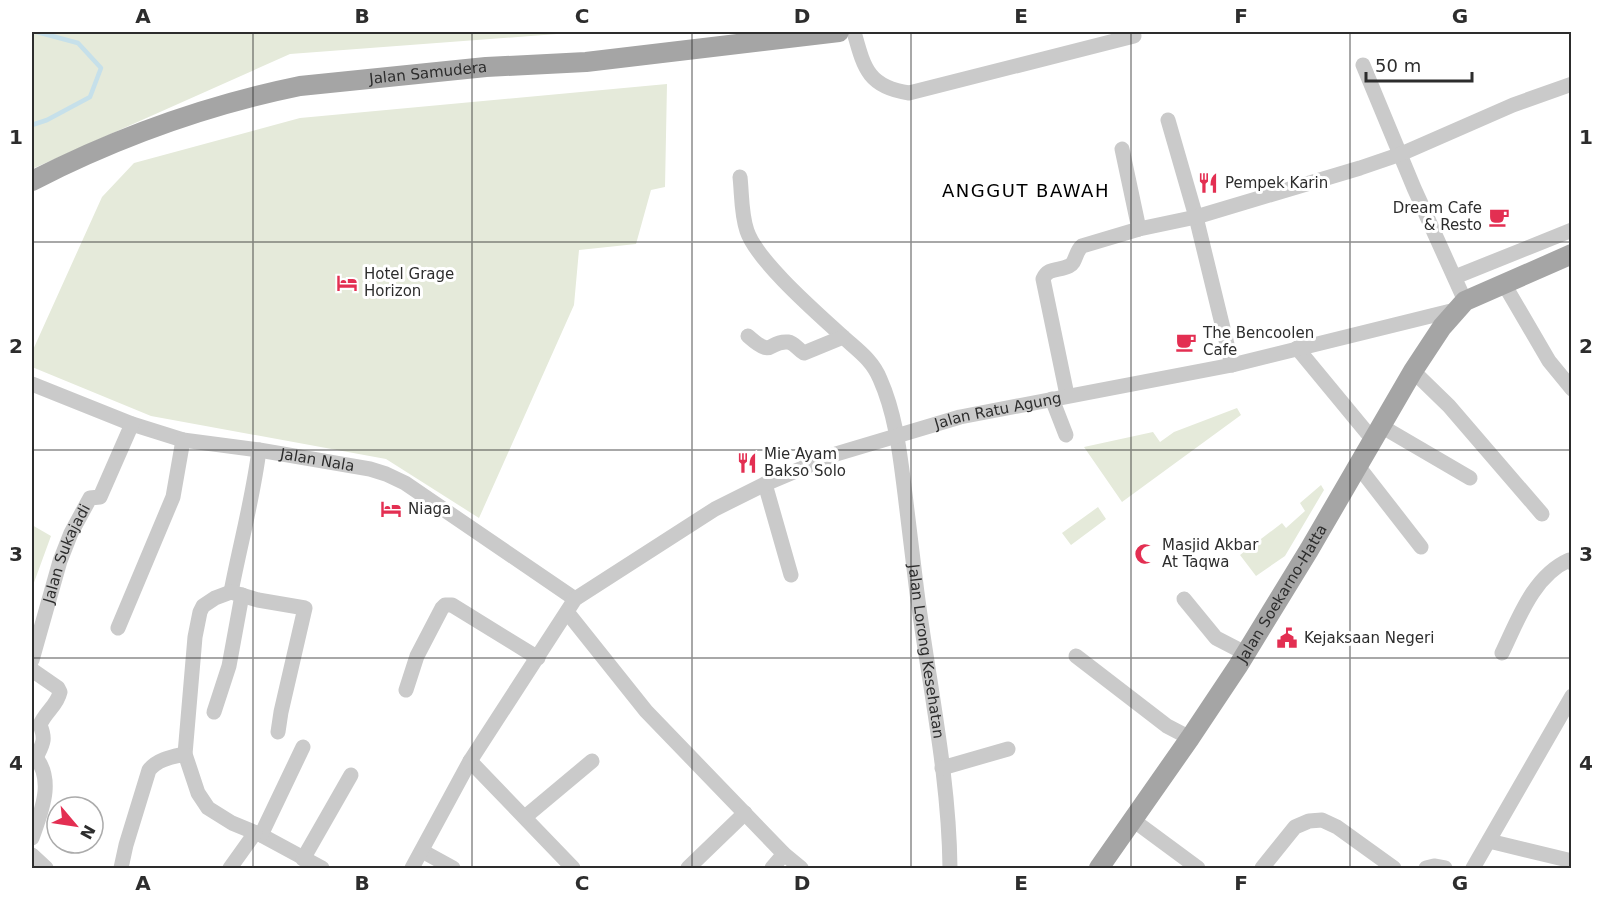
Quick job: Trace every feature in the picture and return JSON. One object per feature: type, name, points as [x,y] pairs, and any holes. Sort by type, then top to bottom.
[{"type":"main road","name":"Jalan Samudera","points":[[32,181],[97,150],[163,123],[300,86],[486,67],[585,62],[839,32]]},
{"type":"main road","points":[[1460,306],[1572,254]]},
{"type":"main road","name":"Jalan Soekarno-Hatta","points":[[1099,868],[1190,738],[1245,653],[1413,371],[1460,306]]},
{"type":"street","points":[[854,32],[864,66],[873,78],[892,91],[909,93],[1134,36]]},
{"type":"street","points":[[1363,65],[1422,208],[1455,277],[1460,306]]},
{"type":"street","points":[[1067,395],[1044,276],[1053,270],[1071,266],[1076,253],[1082,246],[1311,184],[1401,154],[1513,105],[1572,84]]},
{"type":"street","points":[[1168,120],[1196,217],[1232,365]]},
{"type":"street","points":[[1122,149],[1138,229]]},
{"type":"street","name":"Jalan Lorong Kesehatan","points":[[740,177],[744,221],[753,243],[777,274],[843,337],[861,351],[874,367],[898,434],[917,595],[942,768],[950,868]]},
{"type":"street","points":[[1455,277],[1572,230]]},
{"type":"street","points":[[1504,284],[1549,361],[1572,390]]},
{"type":"street","name":"Jalan Ratu Agung","points":[[571,606],[715,509],[765,484],[836,454],[975,413],[1232,365],[1460,306]]},
{"type":"street","points":[[748,336],[762,347],[770,348],[782,342],[790,342],[804,353],[843,337]]},
{"type":"street","points":[[1297,348],[1377,434],[1470,478]]},
{"type":"street","points":[[1413,371],[1449,406],[1542,514]]},
{"type":"street","name":"Jalan Nala","points":[[32,384],[132,424],[183,440],[260,450],[370,470],[396,478],[571,606],[646,711],[784,854],[801,868]]},
{"type":"street","points":[[1052,399],[1066,435]]},
{"type":"street","name":"Jalan Sukajadi","points":[[32,660],[60,561],[71,533],[90,498],[100,497],[132,424]]},
{"type":"street","points":[[118,628],[172,496],[183,440]]},
{"type":"street","points":[[214,712],[228,666],[260,450]]},
{"type":"street","points":[[1358,466],[1421,547]]},
{"type":"street","points":[[765,484],[791,575]]},
{"type":"street","points":[[1502,653],[1532,594],[1543,580],[1563,562],[1569,560],[1572,563]]},
{"type":"street","points":[[278,732],[305,608],[237,594],[208,602],[200,612],[195,637],[185,754],[198,793],[208,808],[232,823],[322,868]]},
{"type":"street","points":[[1184,599],[1216,638],[1245,653]]},
{"type":"street","points":[[406,690],[417,656],[446,604],[452,605],[538,658]]},
{"type":"street","points":[[412,868],[470,761],[571,606]]},
{"type":"street","points":[[1076,656],[1167,726],[1190,738]]},
{"type":"street","points":[[32,670],[58,688],[60,692],[53,709],[43,716],[40,724],[45,735],[44,742],[34,755],[42,766],[45,784],[41,814],[32,838]]},
{"type":"street","points":[[1473,868],[1572,696]]},
{"type":"street","points":[[230,868],[258,834],[303,747]]},
{"type":"street","points":[[942,768],[1008,749]]},
{"type":"street","points":[[121,868],[149,770],[162,760],[185,754]]},
{"type":"street","points":[[470,761],[573,868]]},
{"type":"street","points":[[525,817],[592,761]]},
{"type":"street","points":[[303,859],[351,775]]},
{"type":"street","points":[[688,868],[745,813]]},
{"type":"street","points":[[1133,819],[1198,868]]},
{"type":"street","points":[[1262,868],[1295,827],[1310,821],[1322,820],[1330,822],[1394,868]]},
{"type":"street","points":[[1490,841],[1572,861]]},
{"type":"street","points":[[422,851],[453,868]]},
{"type":"street","points":[[772,868],[784,854]]},
{"type":"street","points":[[32,855],[46,868]]},
{"type":"street","points":[[1426,868],[1434,866],[1444,868]]},
{"type":"green space","points":[[32,32],[583,32],[290,54],[32,169]]},
{"type":"green space","points":[[667,84],[665,187],[651,190],[636,244],[579,250],[574,305],[479,518],[386,459],[151,416],[32,367],[32,352],[102,197],[134,163],[300,118]]},
{"type":"green space","points":[[1237,408],[1241,415],[1122,502],[1084,447],[1153,432],[1160,442],[1174,432]]},
{"type":"green space","points":[[1321,485],[1324,490],[1285,556],[1256,576],[1240,555],[1282,523],[1286,528],[1305,511],[1300,503]]},
{"type":"green space","points":[[1098,507],[1106,519],[1071,545],[1062,533]]},
{"type":"green space","points":[[32,525],[51,536],[32,588]]},
{"type":"waterway","points":[[32,125],[47,120],[90,97],[101,68],[78,43],[37,32]]},
{"type":"place","name":"Pempek Karin","points":[[1208,183]]},
{"type":"place","name":"Dream Cafe & Resto","points":[[1499,217]]},
{"type":"place","name":"Hotel Grage Horizon","points":[[347,283]]},
{"type":"place","name":"The Bencoolen Cafe","points":[[1186,342]]},
{"type":"place","name":"Mie Ayam Bakso Solo","points":[[747,463]]},
{"type":"place","name":"Niaga","points":[[391,509]]},
{"type":"place","name":"Masjid Akbar At Taqwa","points":[[1145,554]]},
{"type":"place","name":"Kejaksaan Negeri","points":[[1287,638]]},
{"type":"district","name":"ANGGUT BAWAH","points":[[1026,190]]}]
